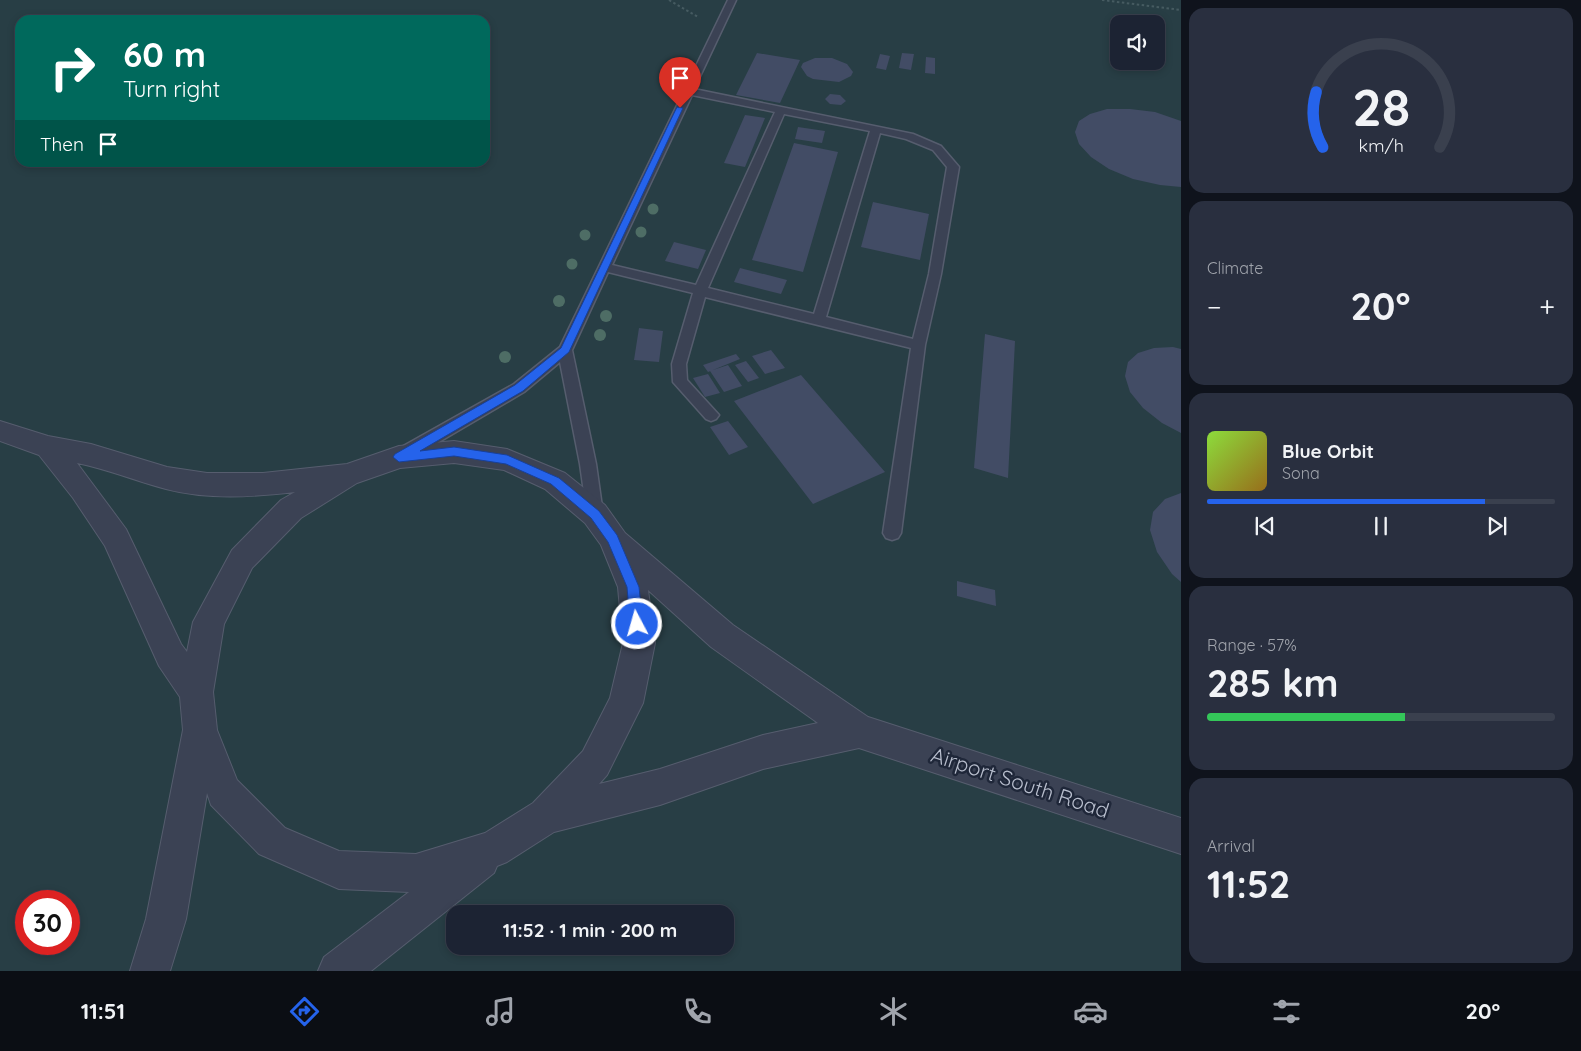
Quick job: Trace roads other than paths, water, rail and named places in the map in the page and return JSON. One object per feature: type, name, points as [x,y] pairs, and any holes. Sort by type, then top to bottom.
[{"type":"street","points":[[0,431],[48,448],[91,455],[167,478],[207,485],[263,484],[347,475]]},
{"type":"street","points":[[48,448],[83,490],[116,538],[170,656],[196,692]]},
{"type":"street","points":[[494,849],[416,873],[339,870],[272,841],[224,792],[200,730],[196,692],[210,622],[242,559],[290,510],[347,475],[399,457],[454,452],[507,460],[555,481],[722,636],[859,731]]},
{"type":"street","points":[[338,971],[494,849],[546,816],[596,763],[626,703],[639,643],[633,587],[604,526]]},
{"type":"street","points":[[150,971],[168,910],[200,730]]},
{"type":"street","points":[[546,816],[660,787],[763,752],[859,731]]},
{"type":"street","name":"Airport South Road","points":[[859,731],[1181,836]]},
{"type":"lane","points":[[399,457],[519,388],[565,350],[732,0]]},
{"type":"lane","points":[[688,91],[909,136],[937,148],[952,167],[934,274],[918,346],[892,532]]},
{"type":"lane","points":[[711,415],[680,382],[678,364],[700,290],[781,110]]},
{"type":"lane","points":[[819,319],[876,130]]},
{"type":"lane","points":[[604,267],[819,319],[918,346]]},
{"type":"lane","points":[[565,350],[588,464],[604,526]]}]
